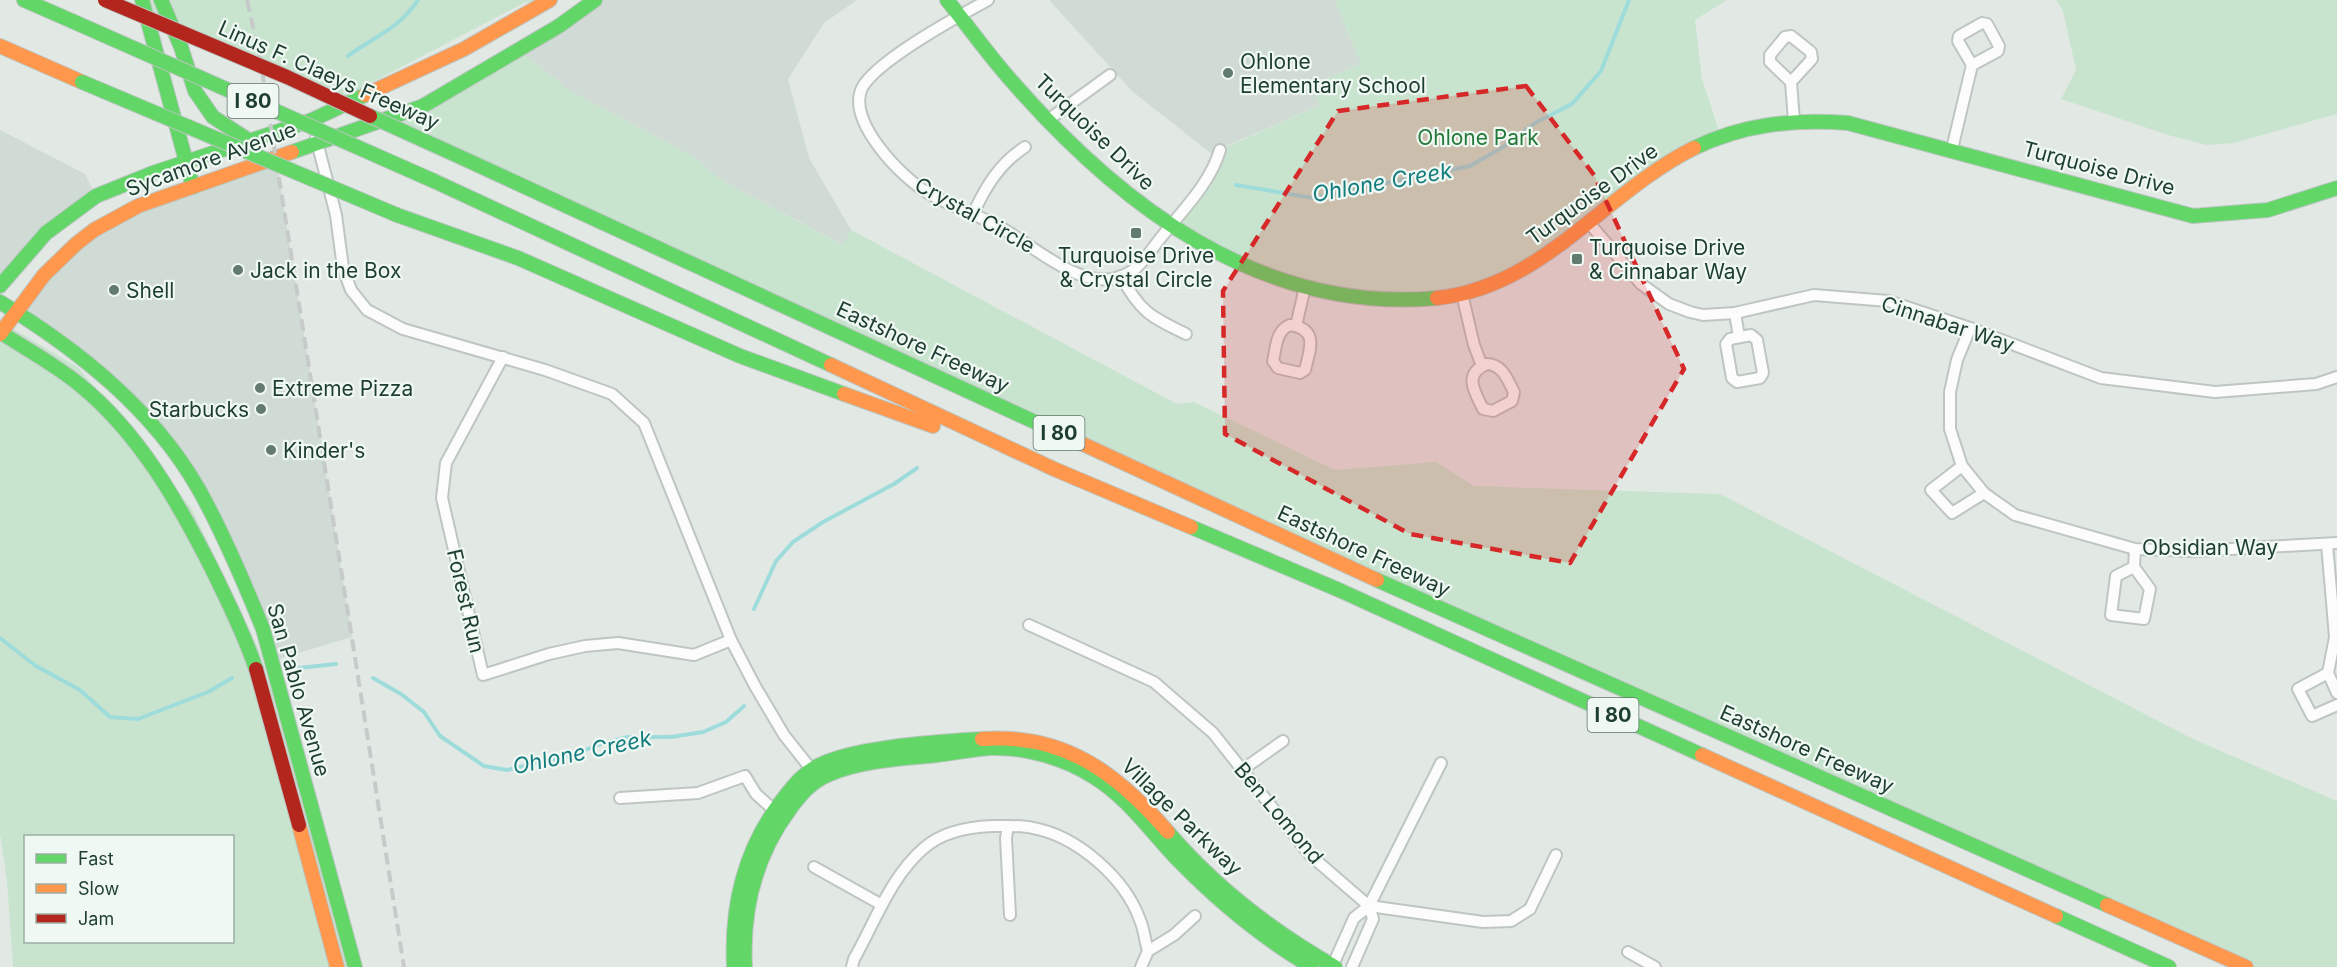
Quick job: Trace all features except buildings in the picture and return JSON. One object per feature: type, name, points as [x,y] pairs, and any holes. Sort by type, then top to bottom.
[{"type":"main road","name":"I 80","points":[[24,0],[434,181],[1054,469],[1339,590],[2169,967]]},
{"type":"main road","name":"Linus F. Claeys Freeway","points":[[105,0],[287,77],[470,161]]},
{"type":"main road","points":[[141,0],[157,21]]},
{"type":"main road","points":[[141,0],[193,187]]},
{"type":"main road","points":[[161,0],[181,47],[195,92],[213,117],[250,141]]},
{"type":"main road","name":"Sycamore Avenue","points":[[0,286],[46,233],[96,196],[143,177],[312,120],[464,49],[550,0]]},
{"type":"main road","name":"Sycamore Avenue","points":[[0,333],[50,265],[92,230],[112,217],[423,106],[560,26],[595,0]]},
{"type":"main road","name":"Turquoise Drive","points":[[946,0],[987,52],[1048,120],[1105,176],[1170,226],[1235,261],[1305,287],[1342,296],[1380,300],[1420,300],[1462,294],[1524,269],[1553,252],[1652,173],[1701,145],[1747,128],[1794,121],[1848,123],[1952,149],[2193,216],[2268,210],[2337,188]]},
{"type":"main road","points":[[959,0],[960,15]]},
{"type":"main road","points":[[0,46],[397,215],[518,258],[740,356],[1054,469]]},
{"type":"main road","name":"Eastshore Freeway","points":[[470,161],[1403,592],[2246,967]]},
{"type":"main road","name":"San Pablo Avenue","points":[[0,302],[17,311],[73,350],[119,390],[188,472],[198,488],[263,628],[355,967]]},
{"type":"main road","name":"San Pablo Avenue","points":[[0,333],[79,384],[104,406],[134,440],[175,500],[198,542],[243,632],[260,681],[338,967]]},
{"type":"main road","name":"Village Parkway","points":[[734,967],[732,946],[735,906],[755,842],[774,810],[797,783],[848,756],[990,737],[1028,739],[1063,750],[1100,768],[1135,795],[1186,852],[1218,883],[1297,946],[1333,967]]},
{"type":"main road","name":"Village Parkway","points":[[745,967],[743,946],[746,909],[766,846],[783,817],[815,774],[990,748],[1026,750],[1059,760],[1094,777],[1127,803],[1178,860],[1211,891],[1256,930],[1291,956],[1312,967]]},
{"type":"street","name":"Crystal Circle","points":[[988,0],[924,37],[871,76],[862,88],[860,107],[868,129],[885,154],[906,177],[928,193],[1024,241],[1072,272],[1101,279],[1121,276]]},
{"type":"street","points":[[1952,149],[1972,65]]},
{"type":"street","points":[[1048,120],[1110,75]]},
{"type":"street","points":[[1791,82],[1794,121]]},
{"type":"street","points":[[312,120],[336,215],[344,268],[351,290],[367,310],[403,329],[503,357],[612,393],[644,423],[731,640],[784,735],[815,774]]},
{"type":"street","points":[[973,214],[995,174],[1008,158],[1025,147]]},
{"type":"street","points":[[1186,334],[1147,313],[1138,304],[1121,276],[1137,267],[1202,186],[1220,150]]},
{"type":"street","name":"Cinnabar Way","points":[[1590,224],[1641,284],[1659,298],[1679,309],[1697,314],[1735,313],[1814,295],[1888,301],[1970,328],[2101,378],[2216,392],[2316,384],[2337,377]]},
{"type":"street","points":[[1296,326],[1305,287]]},
{"type":"street","points":[[1462,294],[1474,345],[1482,366]]},
{"type":"street","points":[[1735,313],[1739,337]]},
{"type":"street","points":[[1290,325],[1296,326],[1307,331],[1311,341],[1305,369],[1300,373],[1278,368],[1273,361],[1282,330],[1290,325]]},
{"type":"street","name":"Obsidian Way","points":[[1970,328],[1957,360],[1950,392],[1950,429],[1962,466],[1984,493],[2015,515],[2135,549],[2195,551],[2332,543]]},
{"type":"street","points":[[1751,335],[1757,340],[1763,373],[1760,378],[1737,382],[1732,378],[1726,344],[1730,339],[1739,337],[1751,335]]},
{"type":"street","name":"Forest Run","points":[[503,357],[446,463],[442,498],[483,675],[549,654],[585,646],[618,643],[694,655],[731,640]]},
{"type":"street","points":[[1492,364],[1502,370],[1514,392],[1512,401],[1493,411],[1483,409],[1472,386],[1474,374],[1482,366],[1492,364]]},
{"type":"street","points":[[1962,466],[1930,490],[1952,513],[1984,493]]},
{"type":"street","points":[[2332,543],[2335,637],[2328,673],[2337,693]]},
{"type":"street","points":[[2134,567],[2116,576],[2111,615],[2144,619],[2150,589],[2134,567],[2135,549]]},
{"type":"street","name":"Ben Lomond","points":[[1029,625],[1154,681],[1213,733],[1310,855],[1369,906]]},
{"type":"street","points":[[2328,673],[2298,689],[2312,716],[2337,705]]},
{"type":"street","points":[[1242,770],[1283,741]]},
{"type":"street","points":[[1333,967],[1354,918],[1369,906],[1441,764]]},
{"type":"street","points":[[620,798],[698,793],[745,776],[756,794],[774,810]]},
{"type":"street","points":[[852,967],[882,905],[904,869],[925,846],[953,831],[983,826],[1033,827],[1059,835],[1096,858],[1121,886],[1140,919],[1148,951]]},
{"type":"street","points":[[1008,826],[1006,838],[1010,915]]},
{"type":"street","points":[[1369,906],[1483,922],[1511,921],[1530,909],[1556,855]]},
{"type":"street","points":[[814,867],[882,905]]},
{"type":"street","points":[[1352,967],[1372,919],[1369,906]]},
{"type":"street","points":[[1141,967],[1148,951],[1174,935],[1195,916]]},
{"type":"street","points":[[1628,952],[1655,967]]},
{"type":"highlighted area","points":[[1526,86],[1594,175],[1684,369],[1570,563],[1410,534],[1225,434],[1223,291],[1338,111]]},
{"type":"shaded area","points":[[595,0],[857,0],[824,23],[788,79],[809,158],[851,230],[844,245],[722,181],[694,157],[563,87],[560,82],[518,51]]},
{"type":"shaded area","name":"Ohlone Elementary School","points":[[1049,0],[1335,0],[1361,64],[1319,82],[1320,105],[1220,149],[1217,158],[1133,92]]},
{"type":"shaded area","points":[[0,130],[85,174],[96,196],[0,283]]},
{"type":"shaded area","points":[[277,165],[352,637],[272,661],[198,488],[142,415],[17,311],[92,230]]},
{"type":"green space","points":[[145,0],[536,0],[524,3],[344,97],[157,21]]},
{"type":"green space","name":"Ohlone Park","points":[[1335,0],[1727,0],[1695,20],[1702,79],[1721,137],[1701,145],[1524,269],[1420,300],[1305,287],[1170,226],[1220,150],[1320,105],[1314,91],[1320,87],[1319,82],[1361,64]]},
{"type":"green space","points":[[2056,0],[2337,0],[2337,114],[2234,143],[2207,145],[2168,135],[2061,99],[2076,70],[2063,11]]},
{"type":"green space","points":[[518,51],[560,82],[563,87],[694,157],[722,181],[843,245],[851,230],[1177,404],[1194,402],[1335,470],[1436,462],[1474,486],[1720,494],[2193,739],[2337,801],[2337,967],[2246,967],[386,123]]},
{"type":"green space","points":[[14,329],[79,368],[192,509],[260,652],[355,967],[13,967],[7,881],[0,834],[0,332]]},
{"type":"waterway","points":[[348,56],[395,25],[418,0]]},
{"type":"waterway","name":"Ohlone Creek","points":[[1236,185],[1313,198],[1470,166],[1500,149],[1535,123],[1572,104],[1601,71],[1629,0]]},
{"type":"waterway","name":"Ohlone Creek","points":[[754,609],[776,561],[793,542],[823,522],[894,484],[917,468]]},
{"type":"waterway","name":"Ohlone Creek","points":[[0,638],[36,666],[80,690],[110,717],[138,719],[208,692],[232,678]]},
{"type":"waterway","name":"Ohlone Creek","points":[[290,669],[336,664]]},
{"type":"waterway","name":"Ohlone Creek","points":[[373,678],[401,694],[424,712],[440,736],[484,766],[507,770],[575,754],[603,743],[628,737],[671,737],[703,732],[726,722],[744,706]]},
{"type":"railway","points":[[247,0],[260,58],[404,967]]},
{"type":"traffic: fast","points":[[24,0],[72,21]]},
{"type":"traffic: fast","points":[[142,0],[193,187]]},
{"type":"traffic: fast","points":[[161,0],[181,47],[195,91],[213,117],[250,141]]},
{"type":"traffic: fast","points":[[292,152],[423,106],[559,26],[595,0]]},
{"type":"traffic: fast","points":[[947,0],[1001,69],[1052,125],[1097,168],[1146,208],[1198,242],[1253,269],[1311,288],[1372,298],[1437,298]]},
{"type":"traffic: fast","points":[[72,21],[434,181]]},
{"type":"traffic: fast","points":[[82,82],[397,215]]},
{"type":"traffic: fast","points":[[0,286],[46,233],[96,196],[153,173],[312,120],[365,95]]},
{"type":"traffic: fast","points":[[370,116],[469,161]]},
{"type":"traffic: fast","points":[[1694,148],[1750,128],[1788,123],[1848,123],[2193,216],[2268,210],[2337,188]]},
{"type":"traffic: fast","points":[[469,161],[1074,440]]},
{"type":"traffic: fast","points":[[434,181],[831,365]]},
{"type":"traffic: fast","points":[[397,215],[518,258],[740,356],[844,394]]},
{"type":"traffic: fast","points":[[0,302],[57,340],[111,383],[158,432],[198,488],[233,557],[263,629],[355,967]]},
{"type":"traffic: fast","points":[[0,332],[80,385],[121,425],[139,447],[171,494],[199,544],[236,618],[256,669]]},
{"type":"traffic: fast","points":[[1191,527],[1339,590],[1702,755]]},
{"type":"traffic: fast","points":[[1377,580],[2107,905]]},
{"type":"traffic: fast","points":[[734,967],[735,923],[742,881],[749,860],[768,821],[799,780],[817,766],[859,752],[982,739]]},
{"type":"traffic: fast","points":[[745,967],[746,925],[753,884],[778,827],[794,803],[807,789],[824,777],[856,766],[991,748],[1018,749],[1057,759],[1082,770],[1106,785],[1209,890],[1258,931],[1312,967]]},
{"type":"traffic: fast","points":[[1168,832],[1205,871],[1246,907],[1335,967]]},
{"type":"traffic: fast","points":[[2056,916],[2169,967]]},
{"type":"traffic: slow","points":[[365,95],[464,49],[550,0]]},
{"type":"traffic: slow","points":[[0,46],[82,82]]},
{"type":"traffic: slow","points":[[1437,298],[1475,290],[1509,276],[1541,258],[1661,167],[1694,148]]},
{"type":"traffic: slow","points":[[0,334],[44,275],[94,230],[138,206],[292,152]]},
{"type":"traffic: slow","points":[[831,365],[1054,469],[1191,527]]},
{"type":"traffic: slow","points":[[844,394],[933,426]]},
{"type":"traffic: slow","points":[[1074,440],[1377,580]]},
{"type":"traffic: slow","points":[[982,739],[1011,739],[1038,743],[1063,750],[1087,761],[1129,792],[1168,832]]},
{"type":"traffic: slow","points":[[1702,755],[2056,916]]},
{"type":"traffic: slow","points":[[299,825],[337,967]]},
{"type":"traffic: slow","points":[[2107,905],[2246,967]]},
{"type":"traffic: jam","points":[[105,0],[287,77],[370,116]]},
{"type":"traffic: jam","points":[[256,669],[299,825]]},
{"type":"place","name":"Ohlone Elementary School","points":[[1228,73]]},
{"type":"place","name":"Turquoise Drive & Crystal Circle","points":[[1136,233]]},
{"type":"place","name":"Turquoise Drive & Cinnabar Way","points":[[1577,259]]},
{"type":"place","name":"Jack in the Box","points":[[238,270]]},
{"type":"place","name":"Shell","points":[[114,290]]},
{"type":"place","name":"Extreme Pizza","points":[[260,388]]},
{"type":"place","name":"Starbucks","points":[[261,409]]},
{"type":"place","name":"Kinder's","points":[[271,450]]}]
